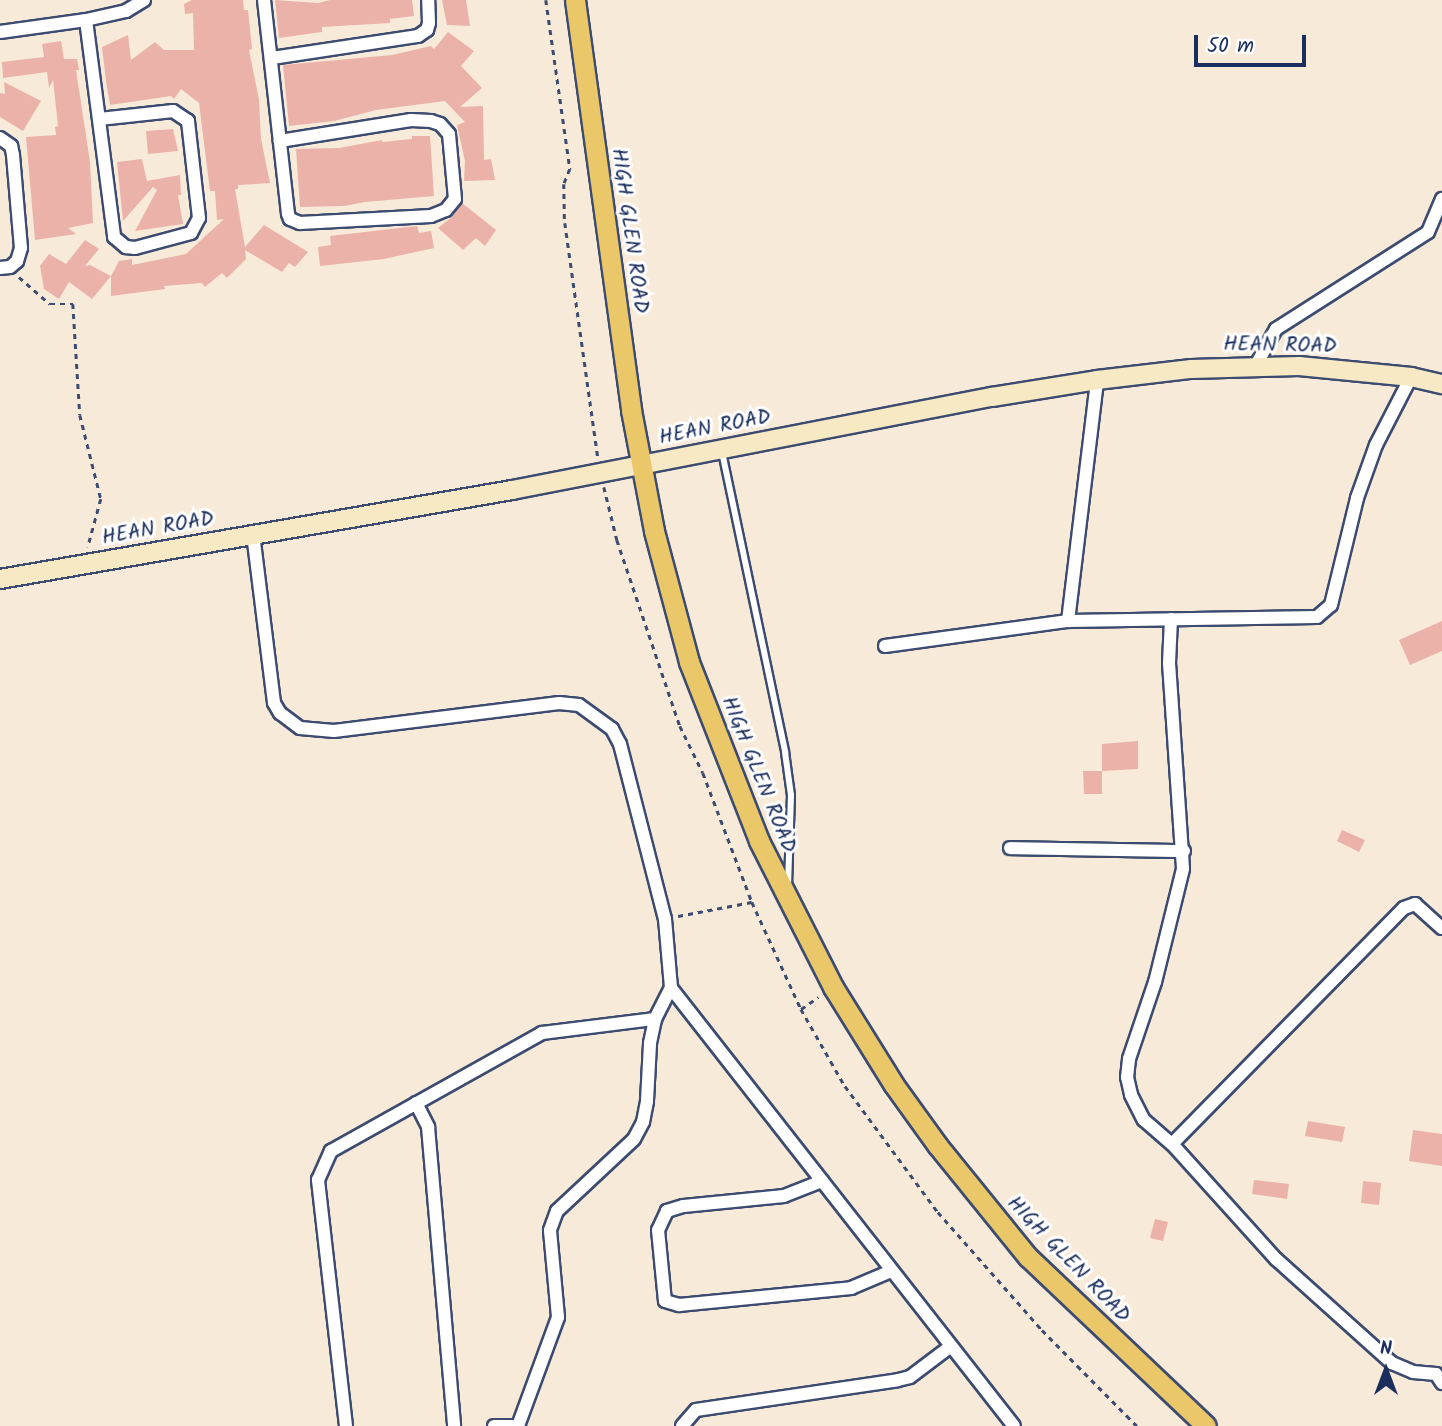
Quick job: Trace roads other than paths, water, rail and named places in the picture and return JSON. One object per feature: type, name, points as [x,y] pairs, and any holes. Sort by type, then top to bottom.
[{"type":"main road","name":"HIGH GLEN ROAD","points":[[575,0],[641,465],[654,531],[689,662],[735,786],[787,899],[833,987],[923,1126],[1020,1247],[1068,1297],[1206,1426]]},
{"type":"street","points":[[0,32],[86,20],[126,11],[144,0]]},
{"type":"street","points":[[264,0],[288,214],[294,222],[431,216],[446,210],[456,199],[449,134],[440,124],[431,121],[411,120],[280,141]]},
{"type":"street","points":[[272,58],[418,36],[427,30],[429,23],[428,0]]},
{"type":"street","points":[[86,20],[114,237],[118,243],[135,248],[191,233],[198,218],[188,121],[173,111],[99,119]]},
{"type":"street","points":[[0,138],[11,146],[13,155],[21,248],[17,261],[5,267]]},
{"type":"street","points":[[1255,366],[1276,329],[1427,232],[1442,199]]},
{"type":"street","name":"HEAN ROAD","points":[[0,579],[641,465],[1097,380],[1191,369],[1299,366],[1411,377],[1442,384]]},
{"type":"street","points":[[885,646],[1068,621],[1317,617],[1331,605],[1361,487],[1376,445],[1411,377]]},
{"type":"street","points":[[1068,621],[1097,380]]},
{"type":"street","points":[[253,534],[274,703],[290,723],[300,728],[323,732],[559,703],[579,705],[612,729],[620,744],[665,919],[671,988],[655,1019],[650,1043],[647,1101],[643,1122],[634,1139],[557,1211],[550,1230],[558,1317],[518,1426]]},
{"type":"street","points":[[1171,619],[1169,663],[1184,851],[1183,869],[1155,982],[1129,1059],[1127,1077],[1131,1095],[1144,1120],[1172,1144],[1276,1259],[1392,1363],[1413,1372],[1440,1375]]},
{"type":"street","points":[[1010,848],[1184,851]]},
{"type":"street","points":[[1172,1144],[1404,908],[1415,904],[1442,928]]},
{"type":"street","points":[[671,988],[951,1346],[1007,1424]]},
{"type":"street","points":[[346,1426],[318,1180],[331,1151],[542,1033],[655,1019]]},
{"type":"street","points":[[416,1103],[428,1127],[454,1426]]},
{"type":"street","points":[[822,1181],[784,1196],[682,1206],[667,1211],[658,1230],[665,1301],[679,1305],[852,1288],[891,1271]]},
{"type":"street","points":[[682,1426],[696,1410],[910,1377],[951,1346]]},
{"type":"street","points":[[494,1426],[512,1426]]},
{"type":"lane","points":[[722,450],[785,752],[791,795],[787,899]]}]
